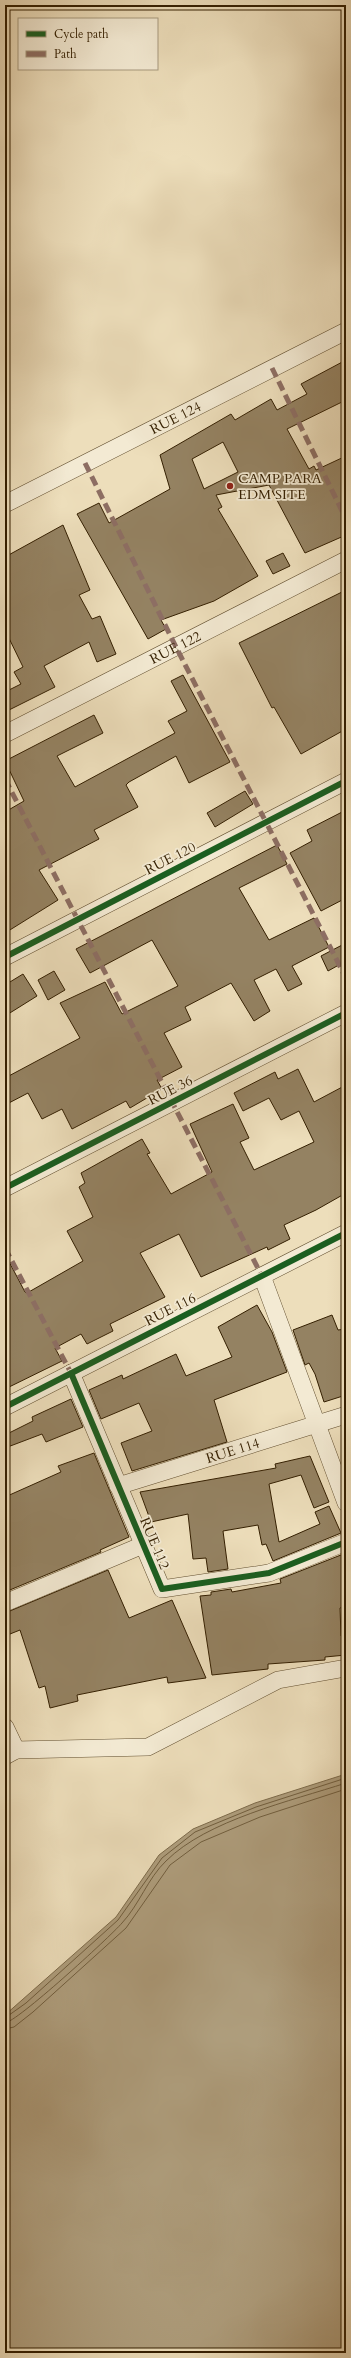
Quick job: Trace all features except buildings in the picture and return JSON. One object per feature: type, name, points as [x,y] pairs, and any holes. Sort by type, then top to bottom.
[{"type":"street","name":"RUE 124","points":[[5,504],[346,331]]},
{"type":"street","name":"RUE 122","points":[[5,734],[346,560]]},
{"type":"street","name":"RUE 120","points":[[5,957],[346,781]]},
{"type":"street","name":"RUE 36","points":[[5,1188],[346,1013]]},
{"type":"street","name":"RUE 116","points":[[5,1407],[346,1233]]},
{"type":"street","points":[[262,1276],[346,1502]]},
{"type":"street","name":"RUE 112","points":[[71,1373],[162,1590],[269,1573],[346,1542]]},
{"type":"street","name":"RUE 114","points":[[118,1486],[346,1415]]},
{"type":"street","name":"RUE 112","points":[[5,1603],[143,1545]]},
{"type":"street","points":[[5,1727],[10,1753],[148,1747],[278,1680],[346,1668]]},
{"type":"water","points":[[346,1774],[346,2353],[5,2353],[5,2015],[116,1917],[159,1855],[193,1829],[255,1803]]},
{"type":"marked path","points":[[272,368],[346,519]]},
{"type":"marked path","points":[[85,463],[176,647],[346,978]]},
{"type":"marked path","points":[[5,779],[262,1276]]},
{"type":"marked path","points":[[5,1248],[71,1373]]},
{"type":"cycle path","points":[[5,957],[346,781]]},
{"type":"cycle path","points":[[5,1188],[346,1013]]},
{"type":"cycle path","points":[[5,1407],[346,1233]]},
{"type":"cycle path","points":[[71,1373],[162,1589],[269,1573],[346,1542]]},
{"type":"place","name":"CAMP PARA EDM SITE","points":[[230,486]]}]
